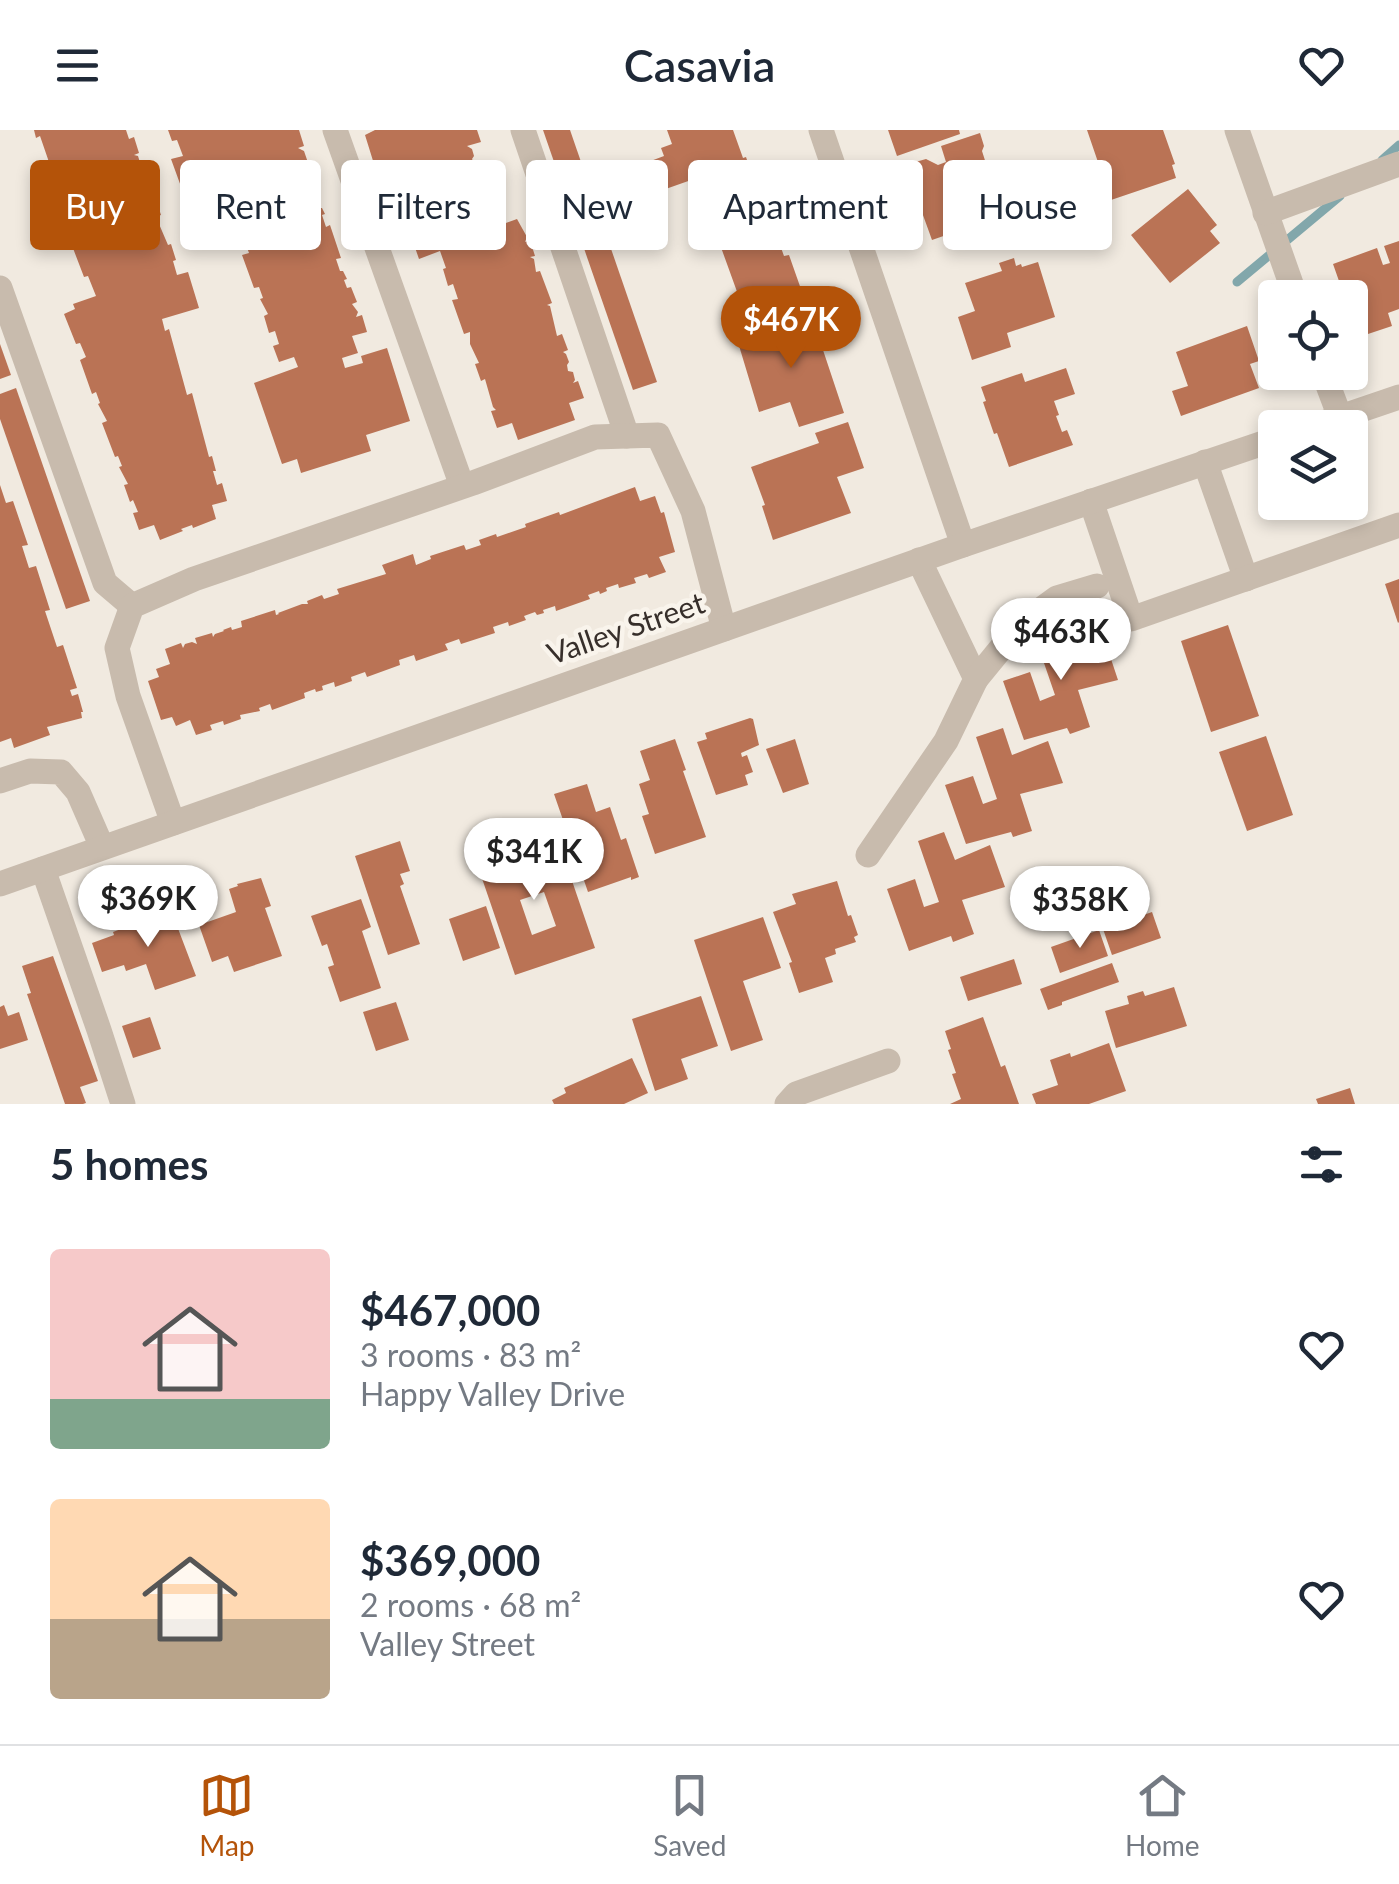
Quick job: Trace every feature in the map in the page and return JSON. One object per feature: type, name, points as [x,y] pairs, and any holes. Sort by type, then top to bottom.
[{"type":"street","points":[[336,130],[462,486]]},
{"type":"street","points":[[523,130],[627,436]]},
{"type":"street","points":[[821,130],[963,544]]},
{"type":"street","points":[[1237,130],[1289,280]]},
{"type":"street","points":[[1264,213],[1399,164]]},
{"type":"street","points":[[0,288],[106,583],[132,606]]},
{"type":"street","points":[[1361,410],[1399,397]]},
{"type":"street","points":[[173,823],[128,696],[116,648],[132,606],[290,544],[595,437],[658,435],[693,511],[724,628]]},
{"type":"street","name":"Valley Street","points":[[0,884],[963,544],[1258,445]]},
{"type":"street","points":[[1205,462],[1246,579]]},
{"type":"street","points":[[1091,501],[1132,619],[1399,525]]},
{"type":"street","points":[[919,560],[976,679]]},
{"type":"street","points":[[868,855],[946,741],[976,679],[1021,624],[1057,598],[1098,586]]},
{"type":"street","points":[[0,781],[30,770],[61,772],[78,792],[102,847]]},
{"type":"street","points":[[42,868],[123,1104]]},
{"type":"street","points":[[787,1104],[796,1094],[888,1061]]},
{"type":"building","points":[[34,130],[126,130],[129,139],[134,137],[139,153],[134,155],[139,160],[48,160],[40,136],[36,138]]},
{"type":"building","points":[[168,130],[299,130],[304,146],[298,148],[307,160],[180,160],[180,184],[171,159],[183,156],[177,140],[172,141]]},
{"type":"building","points":[[375,130],[477,130],[481,142],[467,146],[472,149],[473,160],[373,160],[365,135]]},
{"type":"building","points":[[543,130],[570,130],[580,160],[553,160]]},
{"type":"building","points":[[667,130],[733,130],[747,160],[688,160],[688,181],[668,188],[668,160],[653,160],[664,156],[661,148],[672,144]]},
{"type":"building","points":[[888,130],[959,130],[960,134],[897,156]]},
{"type":"building","points":[[1087,130],[1163,130],[1176,178],[1112,200],[1112,160],[1097,160]]},
{"type":"building","points":[[980,133],[985,160],[945,160],[941,146]]},
{"type":"building","points":[[926,159],[938,165],[943,163],[943,236],[932,240],[923,215],[922,160]]},
{"type":"building","points":[[1188,189],[1217,225],[1210,231],[1220,243],[1170,283],[1131,235]]},
{"type":"building","points":[[322,208],[326,227],[330,225],[341,258],[336,259],[340,271],[357,302],[352,304],[358,312],[356,317],[362,315],[367,332],[352,336],[358,353],[342,358],[345,368],[363,363],[361,356],[387,348],[410,421],[366,435],[371,451],[301,473],[297,459],[282,464],[254,383],[298,367],[294,357],[279,362],[273,346],[279,344],[275,331],[269,333],[264,316],[268,314],[260,299],[263,298],[259,287],[254,288],[242,255],[248,250],[321,250]]},
{"type":"building","points":[[517,219],[526,235],[526,250],[533,250],[535,256],[530,257],[552,303],[547,305],[557,336],[562,334],[568,350],[563,352],[569,362],[568,371],[573,372],[573,383],[578,381],[584,398],[569,403],[575,420],[518,440],[512,423],[497,428],[491,411],[496,410],[475,364],[479,363],[470,344],[470,332],[464,334],[452,300],[458,299],[453,284],[448,286],[440,251],[419,259],[416,250],[506,250],[506,223]]},
{"type":"building","points":[[160,226],[168,245],[171,244],[177,275],[188,272],[199,308],[162,319],[165,331],[169,329],[187,395],[192,393],[217,485],[222,483],[227,501],[212,505],[216,519],[160,540],[154,525],[139,530],[133,513],[138,512],[133,500],[130,502],[124,485],[128,484],[119,467],[122,466],[102,423],[107,421],[80,360],[86,357],[64,314],[75,309],[73,304],[96,296],[88,276],[84,277],[74,250],[160,250]]},
{"type":"building","points":[[1399,241],[1399,309],[1388,313],[1392,326],[1368,334],[1368,280],[1339,280],[1333,264],[1377,248],[1383,265],[1390,263],[1384,246]]},
{"type":"building","points":[[585,250],[611,250],[657,382],[633,390]]},
{"type":"building","points":[[722,250],[782,250],[784,256],[789,255],[802,292],[744,311]]},
{"type":"building","points":[[1014,258],[1016,266],[1022,267],[1038,262],[1055,317],[1007,333],[1011,347],[972,360],[958,317],[975,311],[965,283],[1002,271],[999,263]]},
{"type":"building","points":[[811,314],[844,413],[799,427],[790,402],[759,412],[737,339]]},
{"type":"building","points":[[1247,326],[1258,358],[1250,364],[1258,388],[1181,416],[1172,391],[1188,386],[1176,352]]},
{"type":"building","points":[[0,344],[11,375],[0,379]]},
{"type":"building","points":[[1066,368],[1075,394],[1054,401],[1062,432],[1067,430],[1073,445],[1009,467],[997,433],[994,434],[981,387],[1022,373],[1025,382]]},
{"type":"building","points":[[16,388],[90,601],[66,609],[0,419],[0,394]]},
{"type":"building","points":[[848,422],[864,468],[837,477],[851,513],[773,540],[751,467],[819,443],[815,433]]},
{"type":"building","points":[[0,485],[6,503],[13,501],[28,545],[22,546],[29,568],[36,566],[57,647],[63,645],[77,688],[70,690],[72,696],[78,694],[83,712],[82,718],[47,727],[50,735],[14,748],[11,738],[0,742]]},
{"type":"building","points":[[635,487],[640,501],[655,496],[661,513],[664,512],[675,552],[659,557],[666,572],[634,578],[636,583],[606,588],[600,594],[599,591],[588,595],[590,599],[556,611],[555,606],[543,610],[544,613],[535,612],[524,616],[526,620],[493,627],[495,633],[461,644],[459,639],[445,644],[448,650],[416,661],[414,655],[399,660],[400,665],[367,677],[365,672],[335,687],[334,682],[322,686],[323,690],[304,693],[305,698],[272,710],[270,704],[224,725],[223,721],[210,725],[212,730],[196,735],[190,720],[176,726],[172,717],[161,720],[148,681],[159,677],[156,669],[170,664],[165,649],[181,643],[183,648],[192,642],[197,644],[195,638],[212,633],[213,637],[231,627],[242,627],[241,621],[275,610],[276,615],[322,595],[324,599],[339,594],[337,589],[386,574],[382,565],[413,554],[416,565],[464,545],[466,550],[481,545],[479,540]]},
{"type":"building","points":[[1399,579],[1399,622],[1398,623],[1385,584]]},
{"type":"building","points":[[1061,625],[1070,652],[1085,647],[1083,632],[1100,626],[1118,680],[1078,690],[1090,727],[1070,734],[1067,728],[1024,740],[1003,681],[1030,672],[1040,701],[1055,695],[1034,634]]},
{"type":"building","points":[[1228,625],[1259,716],[1211,732],[1181,641]]},
{"type":"building","points":[[750,718],[759,745],[741,753],[742,757],[747,755],[753,772],[745,775],[748,785],[716,795],[697,742],[707,739],[705,733]]},
{"type":"building","points":[[1003,728],[1012,755],[1048,741],[1063,783],[1020,794],[1032,831],[1013,837],[1011,832],[966,844],[945,785],[973,776],[983,804],[997,799],[976,737]]},
{"type":"building","points":[[1266,736],[1293,815],[1247,831],[1219,752]]},
{"type":"building","points":[[675,739],[706,837],[655,854],[642,816],[649,814],[639,784],[650,780],[640,751]]},
{"type":"building","points":[[795,739],[809,784],[783,793],[766,749]]},
{"type":"building","points":[[587,784],[596,812],[610,807],[639,877],[588,892],[554,794]]},
{"type":"building","points":[[944,832],[955,860],[990,845],[1005,887],[962,900],[974,934],[953,942],[951,936],[909,951],[887,889],[915,879],[924,907],[939,902],[918,841]]},
{"type":"building","points":[[556,834],[595,948],[515,975],[474,855],[519,840],[521,847]],"holes":[[[544,892],[556,926],[532,935],[520,900]]]},
{"type":"building","points":[[400,841],[410,871],[400,874],[404,884],[400,886],[420,944],[388,955],[355,856]]},
{"type":"building","points":[[261,878],[271,906],[265,908],[282,956],[234,972],[228,956],[212,962],[199,925],[236,912],[229,889]]},
{"type":"building","points":[[837,881],[858,935],[854,937],[856,942],[835,949],[836,954],[825,958],[833,982],[799,993],[773,912],[796,904],[792,894]]},
{"type":"building","points":[[361,899],[371,927],[362,931],[381,988],[340,1002],[328,967],[334,965],[327,944],[322,946],[311,916]]},
{"type":"building","points":[[486,906],[500,948],[463,961],[449,919]]},
{"type":"building","points":[[171,910],[196,976],[155,990],[146,964],[126,971],[124,965],[102,972],[92,943]]},
{"type":"building","points":[[1152,912],[1161,938],[1112,955],[1103,929]]},
{"type":"building","points":[[763,917],[781,968],[743,981],[763,1040],[731,1051],[694,940]]},
{"type":"building","points":[[1099,930],[1108,956],[1060,973],[1051,947]]},
{"type":"building","points":[[53,956],[98,1081],[80,1087],[86,1103],[83,1104],[65,1104],[27,994],[31,993],[22,966]]},
{"type":"building","points":[[1014,959],[1022,984],[968,1001],[960,977]]},
{"type":"building","points":[[1112,963],[1119,982],[1048,1010],[1040,989]]},
{"type":"building","points":[[1174,987],[1187,1026],[1116,1048],[1105,1011],[1129,1004],[1127,996],[1143,991],[1145,996]]},
{"type":"building","points":[[701,996],[718,1046],[681,1059],[688,1079],[655,1091],[632,1019]]},
{"type":"building","points":[[396,1002],[409,1040],[376,1051],[363,1012]]},
{"type":"building","points":[[4,1005],[8,1016],[19,1012],[28,1040],[0,1049],[0,1007]]},
{"type":"building","points":[[150,1017],[161,1049],[133,1058],[122,1026]]},
{"type":"building","points":[[983,1017],[1019,1104],[950,1104],[961,1099],[952,1074],[956,1073],[945,1031]]},
{"type":"building","points":[[1109,1043],[1126,1091],[1089,1104],[1036,1104],[1032,1094],[1058,1085],[1050,1060]]},
{"type":"building","points":[[632,1058],[648,1093],[624,1104],[554,1104],[552,1100],[566,1093],[564,1088]]},
{"type":"building","points":[[1350,1088],[1355,1104],[1318,1104],[1316,1099]]},
{"type":"waterway","points":[[1382,160],[1399,145]]},
{"type":"waterway","points":[[1237,282],[1340,196]]}]
